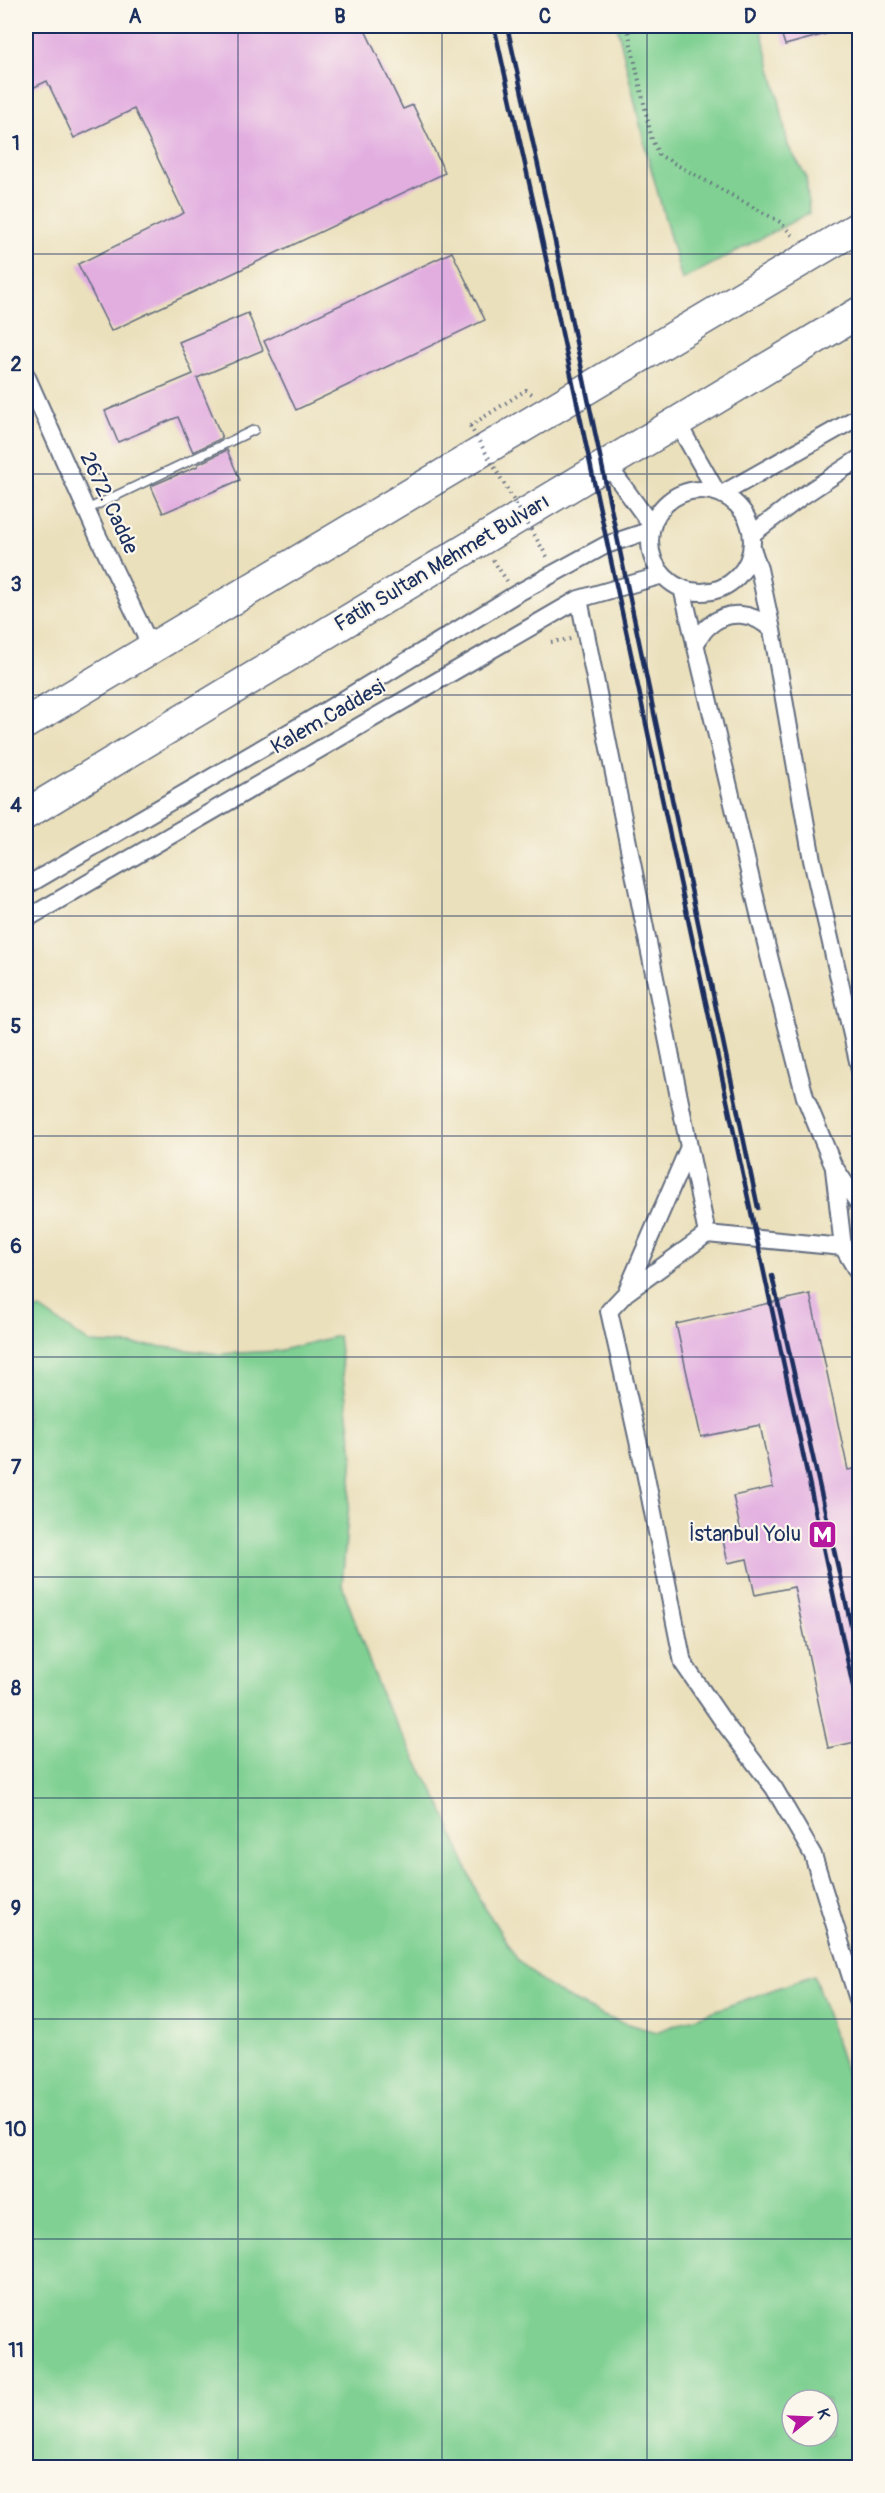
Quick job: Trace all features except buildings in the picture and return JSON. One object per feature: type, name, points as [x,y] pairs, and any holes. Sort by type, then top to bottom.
[{"type":"highway","points":[[26,723],[860,226]]},
{"type":"highway","name":"Fatih Sultan Mehmet Bulvarı","points":[[26,814],[860,312]]},
{"type":"street","name":"2672. Cadde","points":[[26,375],[86,510],[152,649]]},
{"type":"street","points":[[860,416],[719,493],[694,490],[673,497],[662,507],[652,528],[650,548],[654,562],[663,575],[682,588],[705,591],[727,585],[738,576],[747,563],[752,541],[801,497],[860,458]]},
{"type":"street","points":[[676,422],[719,493],[739,506],[750,524],[772,630],[812,860],[860,1070]]},
{"type":"street","points":[[607,464],[652,528]]},
{"type":"street","name":"Kalem Caddesi","points":[[26,886],[303,724],[516,594],[606,545],[652,528]]},
{"type":"street","name":"Kalem Caddesi","points":[[26,919],[579,599],[663,575]]},
{"type":"street","points":[[682,588],[769,956],[805,1096],[833,1165],[860,1206]]},
{"type":"street","points":[[579,599],[707,1234]]},
{"type":"street","points":[[696,645],[708,626],[721,618],[742,615],[760,619],[772,630]]},
{"type":"street","points":[[626,1293],[689,1147]]},
{"type":"street","points":[[833,1165],[843,1247],[860,1276]]},
{"type":"street","points":[[843,1247],[707,1234],[626,1293],[609,1311],[645,1472],[683,1664],[774,1788],[813,1855],[860,2006]]},
{"type":"lane","points":[[86,510],[254,430]]},
{"type":"path","points":[[627,26],[652,140],[659,154],[780,222],[811,255]]},
{"type":"path","points":[[500,407],[470,426],[549,560]]},
{"type":"green space","points":[[617,26],[760,26],[779,99],[788,146],[806,176],[809,213],[682,280],[647,154]]},
{"type":"green space","points":[[40,1309],[90,1343],[155,1346],[220,1354],[278,1351],[338,1336],[353,1455],[342,1585],[383,1700],[441,1805],[480,1900],[517,1959],[541,1981],[565,1997],[608,2018],[656,2032],[814,1975],[859,2112],[859,2467],[26,2467],[26,1313]]},
{"type":"railway","points":[[494,26],[860,1719]]},
{"type":"railway","points":[[507,26],[554,237],[758,1208]]},
{"type":"railway","points":[[772,1276],[860,1665]]},
{"type":"place","name":"İstanbul Yolu","points":[[822,1534]]}]
